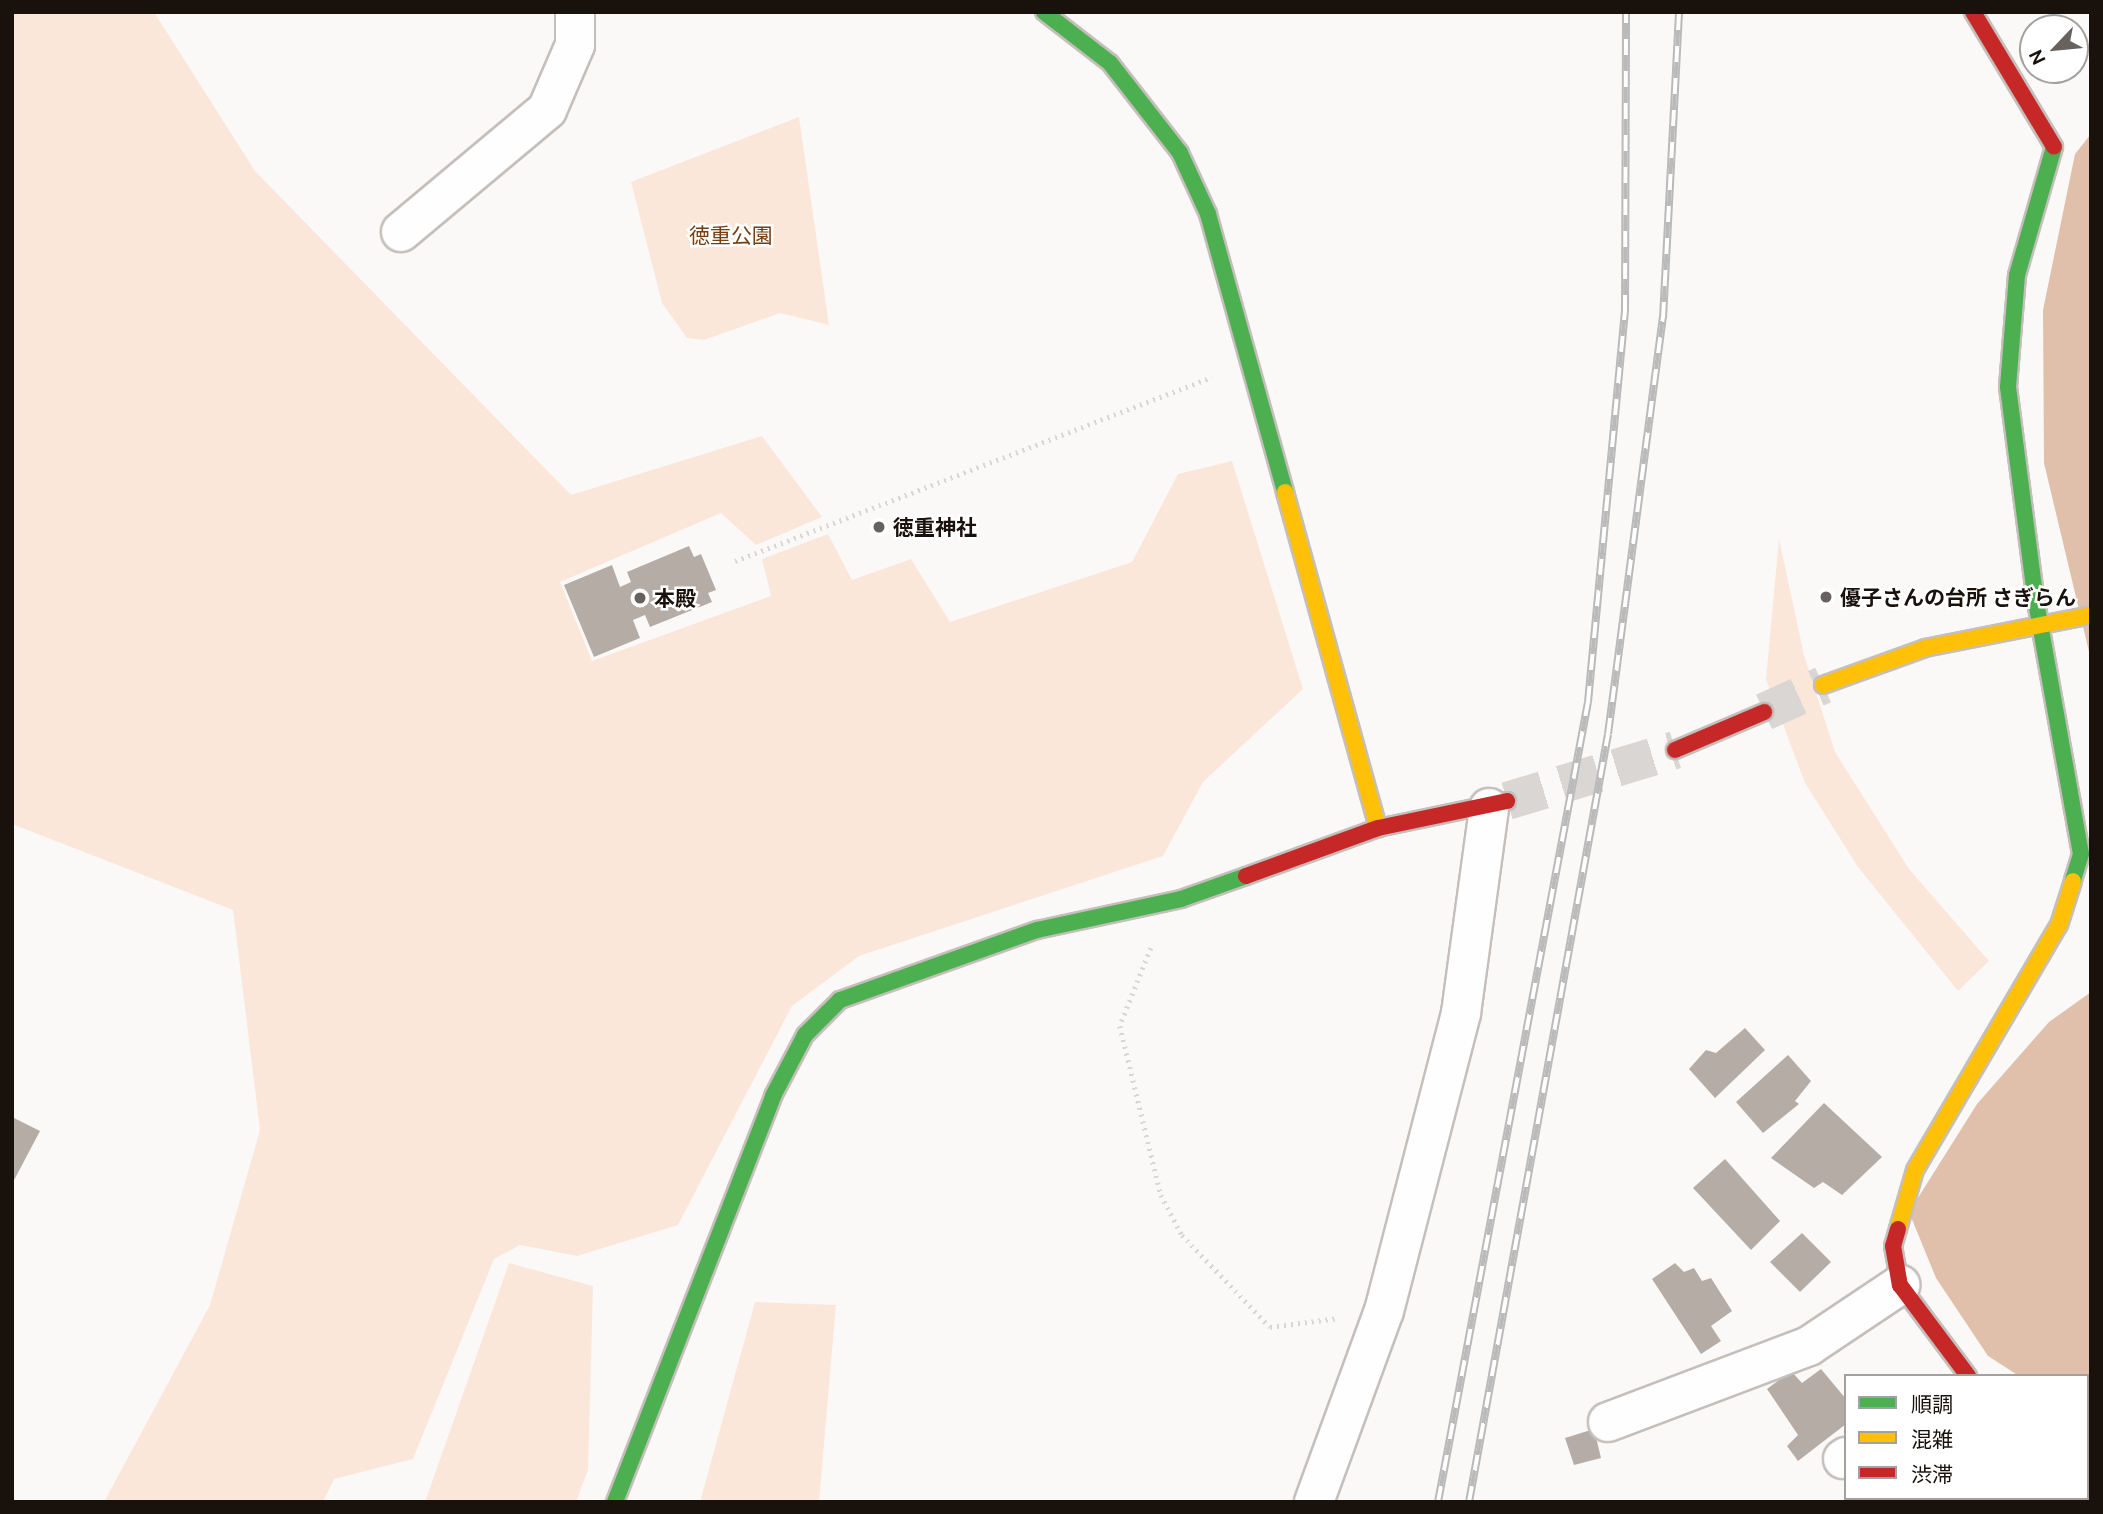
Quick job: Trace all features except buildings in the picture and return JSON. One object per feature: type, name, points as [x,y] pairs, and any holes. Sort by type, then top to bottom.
[{"type":"street","points":[[401,232],[547,110],[575,45],[575,12]]},
{"type":"street","points":[[1044,12],[1110,63],[1180,153],[1208,214],[1378,828]]},
{"type":"street","points":[[1960,1373],[1900,1285],[1893,1246],[1915,1170],[2059,926],[2081,855],[2040,626],[2008,387],[2017,275],[2056,141],[1973,12]]},
{"type":"street","points":[[1823,685],[1925,648],[2091,615]]},
{"type":"street","points":[[1675,750],[1764,712]]},
{"type":"street","points":[[615,1502],[773,1096],[805,1035],[840,1000],[919,968],[1037,930],[1181,899],[1378,828],[1498,804],[1461,1013],[1384,1311],[1314,1502]]},
{"type":"street","points":[[1608,1422],[1809,1346],[1900,1285]]},
{"type":"path","points":[[735,561],[1182,389]]},
{"type":"path","points":[[1181,899],[1146,957],[1120,1026],[1161,1195],[1182,1235],[1270,1327],[1384,1311]]},
{"type":"green space","points":[[12,12],[154,12],[255,171],[571,495],[762,436],[822,517],[756,545],[721,513],[560,582],[592,661],[771,596],[762,559],[828,534],[852,580],[911,559],[950,622],[1132,562],[1178,474],[1232,461],[1303,689],[1203,782],[1163,856],[859,956],[792,1006],[678,1225],[577,1256],[520,1245],[494,1259],[413,1459],[334,1479],[323,1502],[104,1502],[210,1305],[260,1130],[233,910],[12,824]]},
{"type":"green space","name":"徳重公園","points":[[799,117],[829,325],[780,313],[704,340],[687,338],[662,303],[631,182]]},
{"type":"green space","points":[[1779,539],[1804,655],[1835,752],[1909,869],[1989,961],[1958,991],[1858,867],[1805,783],[1766,679]]},
{"type":"green space","points":[[509,1263],[593,1286],[588,1470],[576,1502],[425,1502]]},
{"type":"green space","points":[[755,1302],[836,1305],[819,1502],[700,1502]]},
{"type":"shaded area","points":[[2091,134],[2091,660],[2044,463],[2043,310],[2075,154]]},
{"type":"shaded area","points":[[2091,992],[2091,1422],[2089,1374],[2016,1374],[1988,1356],[1936,1278],[1909,1212],[1977,1104],[2049,1022]]},
{"type":"tunnel","points":[[1764,712],[1823,685]]},
{"type":"tunnel","points":[[1507,801],[1675,750]]},
{"type":"railway","points":[[1438,1502],[1588,702],[1625,311],[1626,12]]},
{"type":"railway","points":[[1469,1502],[1608,734],[1663,318],[1679,12]]},
{"type":"traffic: fast","points":[[1044,12],[1110,63],[1180,153],[1208,214],[1285,492]]},
{"type":"traffic: fast","points":[[2054,147],[2017,275],[2008,387],[2035,596],[2081,854],[2073,881]]},
{"type":"traffic: fast","points":[[615,1502],[773,1096],[805,1035],[840,1000],[1037,930],[1181,899],[1246,876]]},
{"type":"traffic: slow","points":[[1285,492],[1378,828]]},
{"type":"traffic: slow","points":[[1823,685],[1925,648],[2091,615]]},
{"type":"traffic: slow","points":[[1898,1229],[1915,1170],[2059,925],[2073,881]]},
{"type":"traffic: jam","points":[[1973,12],[2054,147]]},
{"type":"traffic: jam","points":[[1675,750],[1764,712]]},
{"type":"traffic: jam","points":[[1246,876],[1378,828],[1507,801]]},
{"type":"traffic: jam","points":[[1898,1229],[1893,1246],[1900,1285],[1967,1374]]},
{"type":"place","name":"徳重神社","points":[[879,527]]},
{"type":"place","name":"優子さんの台所 さぎらん","points":[[1826,597]]},
{"type":"place","name":"本殿","points":[[640,598]]}]
